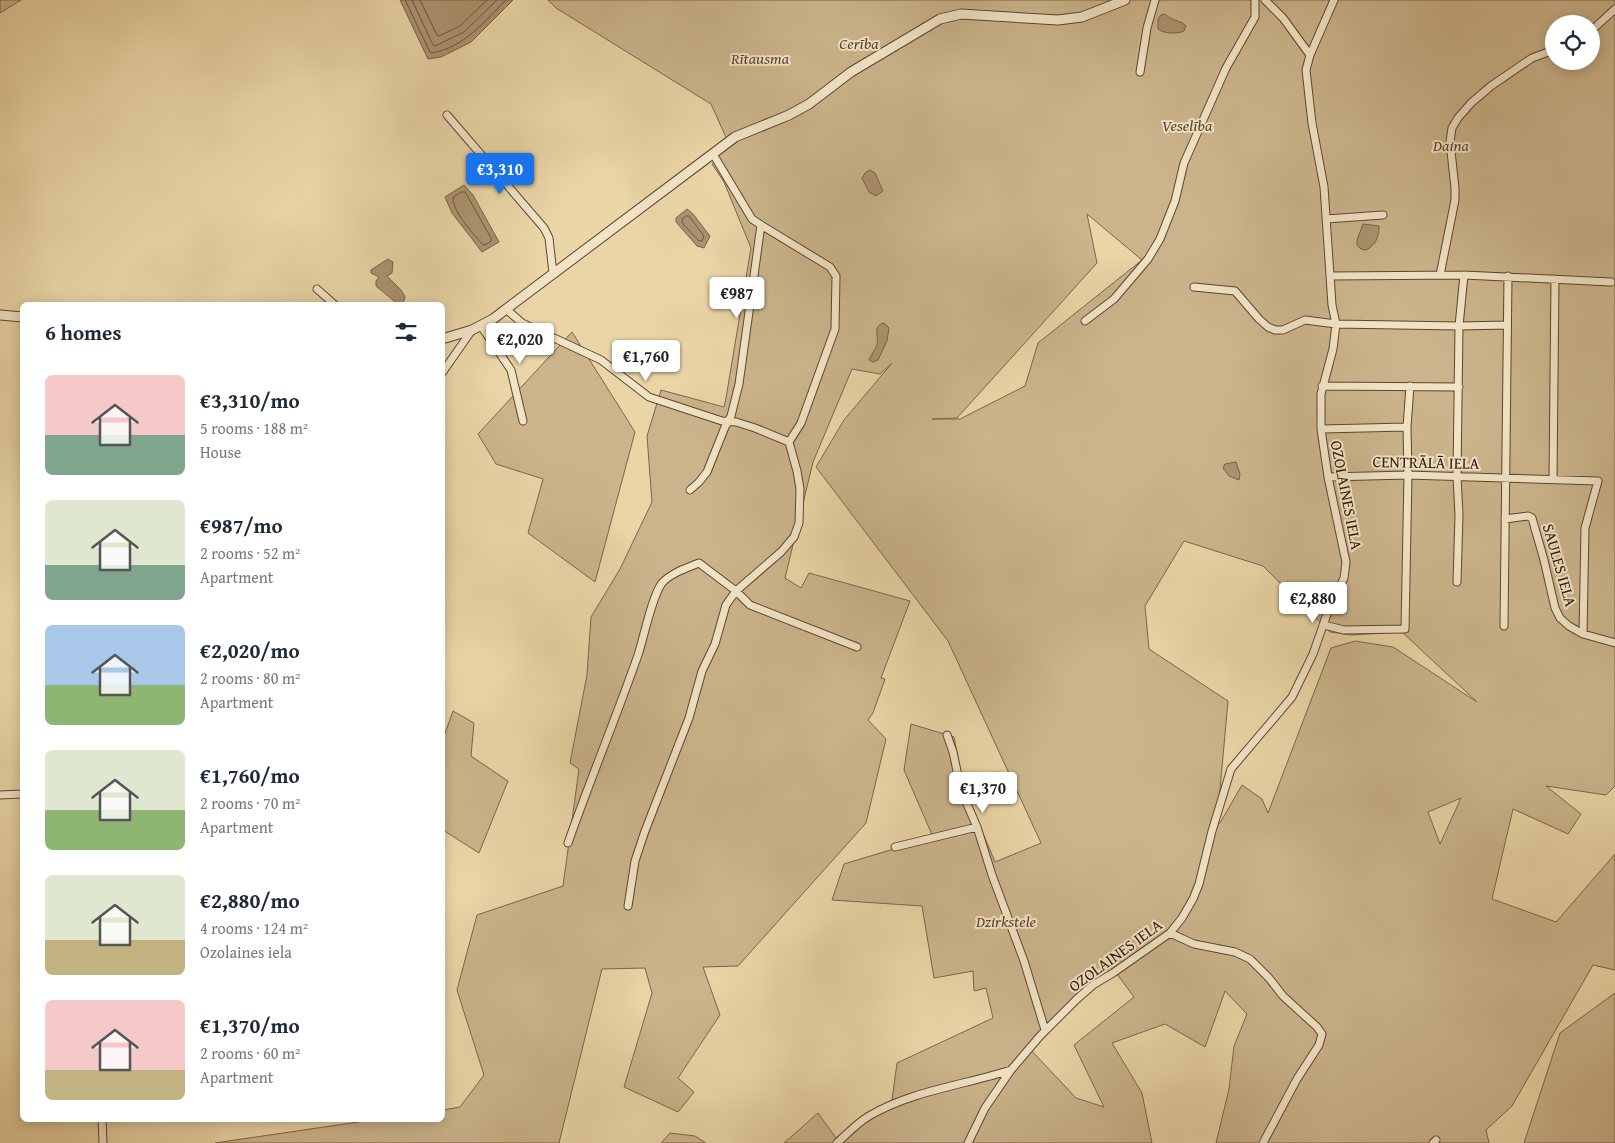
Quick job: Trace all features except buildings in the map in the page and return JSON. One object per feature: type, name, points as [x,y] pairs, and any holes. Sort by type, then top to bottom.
[{"type":"street","points":[[456,350],[445,338],[481,326],[506,309],[735,137],[790,115],[809,104],[851,72],[940,19],[961,14],[1058,20],[1082,17],[1125,0]]},
{"type":"street","points":[[1140,72],[1147,28],[1155,0]]},
{"type":"street","points":[[1085,321],[1114,298],[1148,259],[1160,239],[1175,201],[1188,154],[1226,68],[1255,17],[1256,0]]},
{"type":"street","points":[[1265,0],[1282,18],[1310,55]]},
{"type":"street","name":"OZOLAINES IELA","points":[[968,1143],[985,1108],[1011,1070],[1045,1030],[1093,985],[1170,933],[1188,909],[1199,884],[1214,822],[1231,769],[1292,697],[1314,654],[1344,578],[1346,562],[1320,430],[1322,386],[1333,349],[1336,324],[1332,305],[1324,187],[1312,123],[1306,70],[1310,55],[1334,0]]},
{"type":"street","points":[[1600,22],[1615,9]]},
{"type":"street","points":[[1440,275],[1455,200],[1450,142],[1452,128],[1471,102],[1532,58],[1545,53]]},
{"type":"street","points":[[447,115],[544,228],[549,238],[553,273]]},
{"type":"street","points":[[628,906],[636,861],[645,831],[689,718],[702,671],[715,644],[726,605],[736,591],[781,552],[794,537],[799,523],[800,489],[798,471],[789,442],[801,423],[835,329],[836,276],[830,266],[752,219],[713,154]]},
{"type":"street","points":[[1326,219],[1383,215]]},
{"type":"street","points":[[690,490],[707,472],[731,416],[739,384],[761,225]]},
{"type":"street","points":[[1457,582],[1459,326],[1464,275]]},
{"type":"street","points":[[1330,276],[1464,275],[1611,282]]},
{"type":"street","points":[[1504,626],[1508,276]]},
{"type":"street","points":[[1553,479],[1555,279]]},
{"type":"street","points":[[1194,287],[1235,291],[1259,319],[1275,330],[1283,330],[1304,320],[1336,324],[1507,325]]},
{"type":"street","points":[[318,289],[332,302]]},
{"type":"street","points":[[506,309],[522,322],[601,360],[649,397],[722,421],[736,422],[755,428],[789,442]]},
{"type":"street","points":[[0,315],[20,317]]},
{"type":"street","points":[[481,326],[511,370],[523,421]]},
{"type":"street","points":[[445,368],[472,330]]},
{"type":"street","points":[[1322,386],[1458,387]]},
{"type":"street","points":[[1324,625],[1344,630],[1405,629],[1407,426],[1410,386]]},
{"type":"street","points":[[1320,430],[1407,426]]},
{"type":"street","name":"CENTRĀLĀ IELA","points":[[1328,477],[1408,475],[1598,480],[1585,528],[1583,634]]},
{"type":"street","name":"SAULES IELA","points":[[1505,518],[1528,516],[1532,518],[1555,608],[1560,618],[1583,634],[1615,643]]},
{"type":"street","points":[[568,843],[623,696],[657,592],[663,582],[699,563],[736,591],[750,605],[857,647]]},
{"type":"street","points":[[946,735],[953,752],[961,790],[977,827],[992,875],[1038,1002],[1045,1030]]},
{"type":"street","points":[[0,795],[20,794]]},
{"type":"street","points":[[894,847],[977,827]]},
{"type":"street","points":[[1170,933],[1194,944],[1235,952],[1250,959],[1269,978],[1283,996],[1317,1027],[1322,1034],[1319,1044],[1297,1079],[1263,1143]]},
{"type":"street","points":[[837,1143],[866,1117],[885,1107],[1011,1070]]},
{"type":"street","points":[[102,1122],[103,1143]]},
{"type":"green space","points":[[0,0],[21,0],[0,13]]},
{"type":"green space","points":[[548,0],[1615,0],[1615,786],[1606,795],[1546,786],[1581,814],[1568,834],[1513,809],[1492,899],[1556,922],[1615,854],[1615,970],[1593,965],[1512,1106],[1486,1130],[1489,1143],[1216,1143],[1229,1089],[1234,1046],[1247,1014],[1225,991],[1205,1047],[1165,1024],[1112,1043],[1142,1093],[1152,1143],[784,1143],[818,1113],[836,1138],[892,1100],[897,1063],[993,1018],[986,988],[974,991],[973,971],[934,978],[922,906],[832,900],[844,864],[933,837],[904,770],[911,724],[954,737],[964,788],[995,862],[1041,843],[948,641],[816,467],[844,420],[892,363],[880,374],[852,369],[813,462],[785,578],[801,588],[809,573],[910,601],[881,678],[885,679],[873,713],[868,720],[886,739],[866,823],[738,966],[703,967],[720,1015],[678,1078],[694,1092],[678,1112],[624,1087],[652,993],[645,968],[602,969],[559,1143],[215,1143],[358,1122],[445,1122],[445,1110],[460,1107],[484,1075],[457,990],[477,915],[563,886],[579,769],[570,763],[587,675],[591,617],[620,569],[652,502],[647,436],[661,390],[724,407],[751,248],[724,182],[712,164],[716,161],[713,154],[729,144],[711,104],[556,8]],"holes":[[[1087,214],[1142,260],[1038,343],[1025,386],[960,419],[932,419],[957,418],[1097,263]],[[1184,541],[1263,566],[1330,632],[1351,635],[1402,632],[1477,702],[1393,647],[1355,641],[1331,648],[1268,813],[1262,799],[1242,785],[1220,823],[1217,823],[1228,701],[1149,649],[1145,606]],[[1461,798],[1440,844],[1428,812]],[[1114,970],[1134,997],[1074,1045],[1104,1107],[1076,1098],[1029,1048],[1093,985],[1091,978],[1094,982]]]},
{"type":"green space","points":[[572,332],[635,432],[595,582],[528,533],[543,479],[496,464],[478,434]]},
{"type":"green space","points":[[453,711],[474,723],[471,756],[508,781],[479,853],[445,831],[445,733]]},
{"type":"green space","points":[[1615,993],[1615,1143],[1524,1143],[1560,1033]]},
{"type":"green space","points":[[670,1133],[695,1136],[706,1143],[661,1143]]},
{"type":"water","points":[[400,0],[513,0],[471,42],[441,57],[428,59]]},
{"type":"water","points":[[1165,14],[1186,26],[1184,31],[1171,33],[1158,29],[1158,19],[1161,15]]},
{"type":"water","points":[[870,170],[875,173],[883,191],[876,196],[869,192],[862,178]]},
{"type":"water","points":[[464,185],[473,195],[499,242],[482,252],[452,213],[445,197]]},
{"type":"water","points":[[687,209],[710,236],[704,248],[697,246],[676,222],[676,218]]},
{"type":"water","points":[[1363,224],[1379,226],[1376,240],[1366,250],[1361,249],[1357,245]]},
{"type":"water","points":[[388,259],[393,262],[392,273],[387,276],[401,290],[405,297],[404,301],[395,302],[376,286],[376,281],[379,277],[371,273],[371,270]]},
{"type":"water","points":[[884,323],[889,328],[887,341],[878,360],[873,362],[869,360],[877,345],[877,329],[880,324]]},
{"type":"water","points":[[1236,462],[1240,474],[1239,480],[1229,476],[1223,468],[1225,464]]},
{"type":"park label","name":"Cerība","points":[[859,43]]},
{"type":"park label","name":"Rītausma","points":[[760,58]]},
{"type":"park label","name":"Veselība","points":[[1187,125]]},
{"type":"park label","name":"Daina","points":[[1451,145]]},
{"type":"park label","name":"Dzirkstele","points":[[1006,921]]}]
